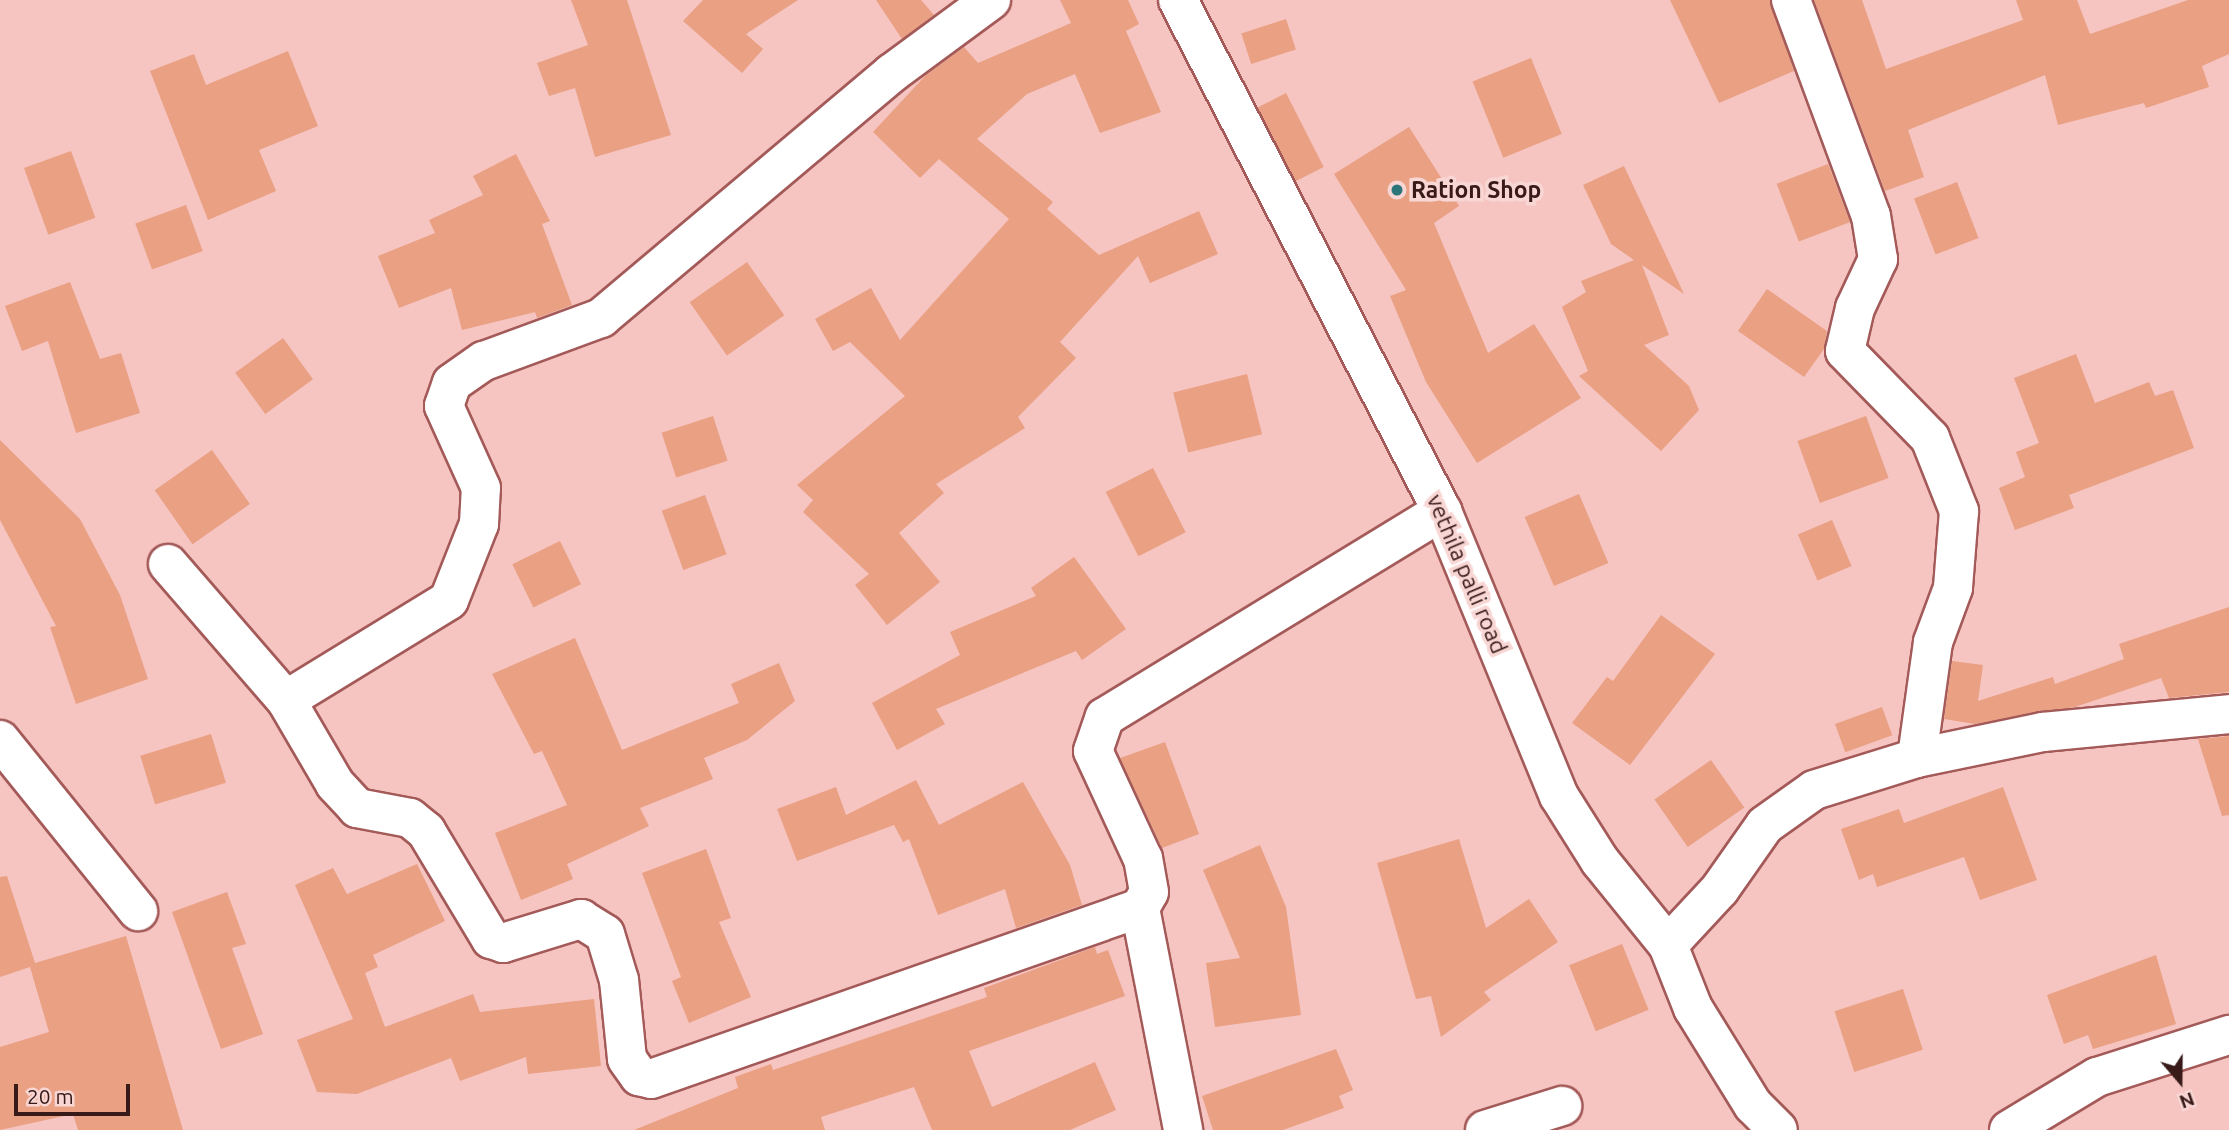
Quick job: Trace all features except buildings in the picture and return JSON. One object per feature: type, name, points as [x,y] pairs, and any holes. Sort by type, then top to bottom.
[{"type":"street","points":[[286,700],[449,600],[479,524],[481,488],[444,405],[452,383],[484,361],[601,318],[892,73],[991,0]]},
{"type":"street","name":"vethila palli road","points":[[1178,0],[1442,511],[1559,796],[1601,861],[1668,945],[1693,1008],[1753,1105],[1778,1130]]},
{"type":"street","points":[[1791,0],[1875,237],[1878,259],[1855,308],[1845,351],[1930,438],[1959,511],[1953,588],[1933,642],[1917,758]]},
{"type":"street","points":[[168,564],[286,700],[335,784],[357,808],[410,818],[426,831],[491,939],[503,943],[582,919],[605,934],[618,981],[627,1059],[639,1076],[651,1079],[678,1075],[1139,908],[1149,892],[1143,859],[1093,751],[1105,716],[1442,511]]},
{"type":"street","points":[[1668,945],[1720,889],[1765,825],[1814,790],[1917,758],[2125,720],[2229,714]]},
{"type":"street","points":[[0,740],[138,911]]},
{"type":"street","points":[[1139,908],[1183,1130]]},
{"type":"street","points":[[2009,1130],[2050,1099],[2097,1077],[2229,1035]]},
{"type":"street","points":[[1485,1130],[1562,1106]]},
{"type":"place","name":"Ration Shop","points":[[1397,190]]}]
